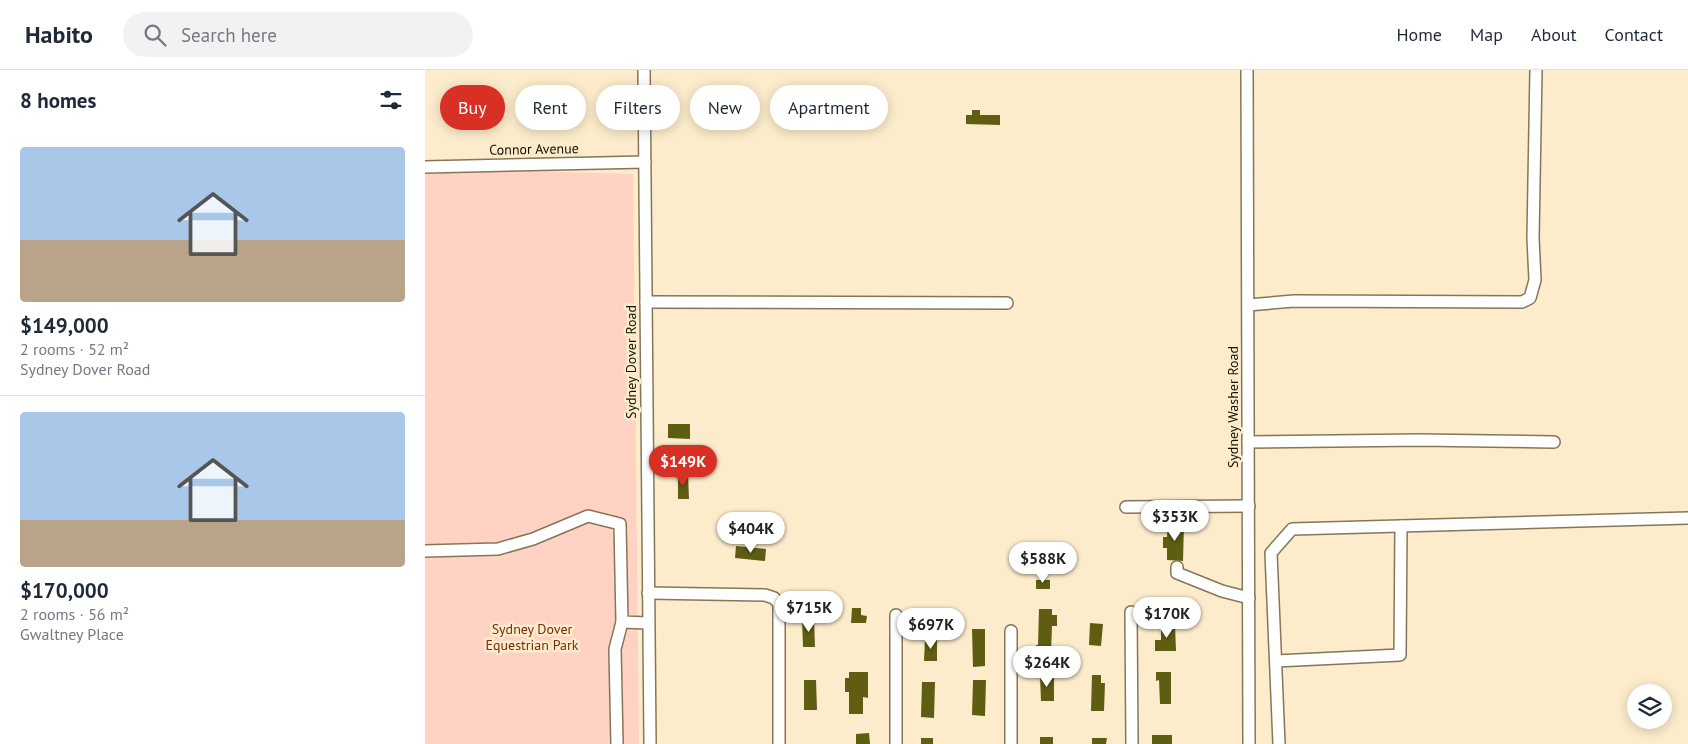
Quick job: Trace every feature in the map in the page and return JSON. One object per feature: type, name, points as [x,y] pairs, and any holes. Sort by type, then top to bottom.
[{"type":"street","name":"Sydney Dover Road","points":[[645,70],[650,744]]},
{"type":"street","name":"Sydney Washer Road","points":[[1247,70],[1249,744]]},
{"type":"street","points":[[1248,305],[1293,301],[1522,302],[1530,298],[1535,280],[1533,238],[1536,70]]},
{"type":"street","name":"Connor Avenue","points":[[425,167],[645,162]]},
{"type":"street","points":[[646,302],[1007,303]]},
{"type":"street","points":[[1248,442],[1419,440],[1554,442]]},
{"type":"street","points":[[1126,507],[1249,506]]},
{"type":"street","points":[[425,551],[498,549],[533,539],[588,516],[620,524],[622,622],[615,649],[617,744]]},
{"type":"street","points":[[1279,744],[1271,553],[1292,529],[1688,518]]},
{"type":"street","points":[[1276,661],[1401,655],[1401,526]]},
{"type":"street","points":[[1177,567],[1177,573],[1222,591],[1249,598]]},
{"type":"street","points":[[648,593],[765,595],[774,598],[779,604],[779,744]]},
{"type":"street","points":[[1131,612],[1132,744]]},
{"type":"street","points":[[896,615],[896,744]]},
{"type":"street","points":[[622,622],[648,622]]},
{"type":"street","points":[[1011,631],[1011,744]]},
{"type":"green space","name":"Sydney Dover Equestrian Park","points":[[425,168],[633,174],[639,744],[425,744]]},
{"type":"building","points":[[972,110],[980,110],[980,115],[1000,115],[1000,125],[966,124],[966,115],[972,115]]},
{"type":"building","points":[[668,424],[690,424],[690,439],[668,438]]},
{"type":"building","points":[[678,474],[688,474],[689,499],[678,499]]},
{"type":"building","points":[[1168,524],[1184,524],[1183,561],[1167,560],[1167,548],[1163,548],[1163,537],[1167,537]]},
{"type":"building","points":[[736,546],[766,549],[765,561],[735,558]]},
{"type":"building","points":[[1036,580],[1050,580],[1050,589],[1036,589]]},
{"type":"building","points":[[852,608],[861,608],[861,615],[867,616],[866,623],[851,623]]},
{"type":"building","points":[[1039,609],[1052,609],[1052,615],[1057,615],[1057,626],[1052,626],[1051,653],[1036,653]]},
{"type":"building","points":[[802,618],[814,618],[815,647],[803,647]]},
{"type":"building","points":[[1090,623],[1103,624],[1101,646],[1089,645]]},
{"type":"building","points":[[1161,624],[1175,624],[1176,651],[1155,651],[1155,640],[1161,640]]},
{"type":"building","points":[[972,629],[985,629],[985,666],[973,667]]},
{"type":"building","points":[[925,639],[937,640],[937,661],[924,661]]},
{"type":"building","points":[[849,672],[868,672],[868,698],[863,697],[863,714],[849,714],[849,692],[845,692],[845,678],[849,678]]},
{"type":"building","points":[[1156,672],[1171,672],[1171,704],[1160,704],[1159,680],[1156,681]]},
{"type":"building","points":[[1092,675],[1101,675],[1101,683],[1105,683],[1104,711],[1091,711]]},
{"type":"building","points":[[1040,676],[1054,676],[1054,701],[1041,701]]},
{"type":"building","points":[[804,680],[816,680],[817,710],[804,710]]},
{"type":"building","points":[[973,680],[986,680],[985,716],[972,715]]},
{"type":"building","points":[[922,682],[935,682],[934,718],[921,717]]},
{"type":"building","points":[[869,733],[870,744],[856,744],[856,734]]},
{"type":"building","points":[[1152,735],[1172,735],[1172,744],[1152,744]]},
{"type":"building","points":[[1040,737],[1053,737],[1053,744],[1040,744]]},
{"type":"building","points":[[921,738],[933,738],[933,744],[921,744]]},
{"type":"building","points":[[1092,738],[1107,738],[1106,744],[1092,744]]}]
